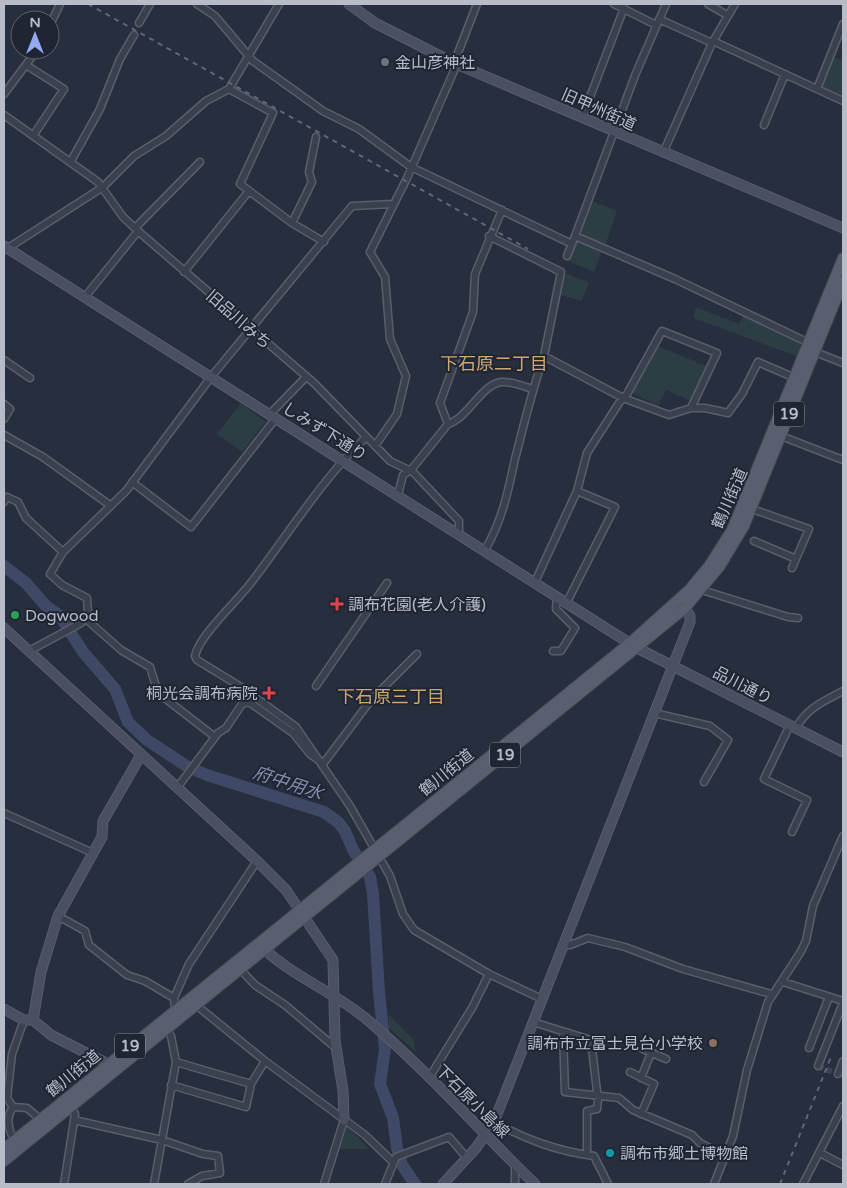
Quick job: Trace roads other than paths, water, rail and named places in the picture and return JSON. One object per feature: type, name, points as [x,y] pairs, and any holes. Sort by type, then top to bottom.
[{"type":"main road","name":"鶴川街道","points":[[4,1161],[40,1119],[175,1010],[261,947],[634,646],[685,608],[702,590],[729,553],[752,508],[781,436],[843,258]]},
{"type":"main road","name":"鶴川街道","points":[[634,646],[689,590],[722,547],[747,499],[795,378],[843,282]]},
{"type":"main road","name":"鶴川街道","points":[[4,1149],[18,1144],[71,1107],[241,970],[261,947]]},
{"type":"street","points":[[139,24],[150,4]]},
{"type":"street","points":[[197,4],[215,16],[253,61],[323,111],[359,129],[411,167],[572,244]]},
{"type":"street","points":[[5,248],[102,188],[134,156],[166,136],[206,101],[229,88],[250,56],[259,36],[279,4]]},
{"type":"street","name":"旧甲州街道","points":[[349,4],[375,24],[455,64],[843,228]]},
{"type":"street","points":[[375,446],[397,414],[406,376],[405,368],[392,347],[385,277],[370,252],[411,167],[455,64],[477,4]]},
{"type":"street","points":[[614,4],[713,42],[843,101]]},
{"type":"street","points":[[567,256],[614,132],[666,4]]},
{"type":"street","points":[[708,4],[727,15]]},
{"type":"street","points":[[663,153],[713,42],[735,4]]},
{"type":"street","points":[[582,118],[624,8]]},
{"type":"street","points":[[817,88],[843,24]]},
{"type":"street","points":[[71,161],[100,109],[120,58],[134,35]]},
{"type":"street","points":[[4,94],[30,60]]},
{"type":"street","points":[[26,65],[64,89],[33,136]]},
{"type":"street","points":[[764,125],[785,74]]},
{"type":"street","points":[[229,88],[273,113],[240,184],[292,223],[324,242]]},
{"type":"street","name":"旧品川みち","points":[[4,115],[71,161],[102,188],[123,217],[184,272],[320,388],[390,461],[411,470],[459,521],[459,534]]},
{"type":"street","points":[[292,223],[312,182],[309,172],[316,137]]},
{"type":"street","points":[[85,297],[137,230],[200,162]]},
{"type":"street","points":[[184,272],[248,191]]},
{"type":"street","points":[[29,651],[86,620],[90,609],[87,598],[62,585],[50,574],[63,552],[111,506],[132,482],[211,376],[352,206],[393,204]]},
{"type":"street","points":[[448,424],[440,403],[468,331],[473,312],[475,274],[489,236],[502,210]]},
{"type":"street","points":[[485,550],[496,531],[508,495],[532,389],[544,356],[561,272],[489,236]]},
{"type":"street","points":[[575,236],[675,279],[843,363]]},
{"type":"street","name":"しみず下通り","points":[[5,248],[211,376],[634,646]]},
{"type":"street","points":[[535,582],[577,491],[587,453],[597,435],[645,365],[662,332],[717,353],[691,408]]},
{"type":"street","points":[[544,356],[623,398],[669,415],[691,408],[705,408],[728,413],[742,394],[758,362],[795,378]]},
{"type":"street","points":[[4,360],[30,378]]},
{"type":"street","points":[[132,482],[191,527],[273,416],[306,377]]},
{"type":"street","points":[[398,495],[403,475],[411,470],[448,424],[461,417],[478,398],[496,384],[508,382],[532,389]]},
{"type":"street","points":[[4,404],[10,409],[4,419]]},
{"type":"street","points":[[4,435],[44,457],[111,506]]},
{"type":"street","points":[[781,436],[843,460]]},
{"type":"street","points":[[366,438],[344,461],[286,534],[250,584],[202,639],[195,656],[196,660],[241,687],[296,727],[350,806],[374,855],[390,876],[403,914],[414,930],[489,974],[542,1000]]},
{"type":"street","points":[[567,602],[615,507],[577,491]]},
{"type":"street","points":[[4,502],[7,497],[18,502],[26,518],[63,552]]},
{"type":"street","points":[[752,508],[809,529],[792,568]]},
{"type":"street","points":[[754,541],[796,559]]},
{"type":"street","points":[[316,686],[387,583]]},
{"type":"street","points":[[702,590],[788,617],[798,618]]},
{"type":"street","points":[[553,650],[561,651],[575,628],[556,609],[558,596]]},
{"type":"street","points":[[443,1184],[486,1135],[494,1122],[690,622],[690,616],[685,608]]},
{"type":"street","points":[[86,620],[122,650],[150,666],[158,693],[215,737]]},
{"type":"street","points":[[4,628],[257,861],[286,890],[333,960],[336,1048],[344,1102],[344,1120],[324,1184]]},
{"type":"street","name":"品川通り","points":[[634,646],[843,752]]},
{"type":"street","points":[[322,764],[370,700],[417,654]]},
{"type":"street","points":[[792,832],[807,800],[764,779],[793,727],[801,718],[818,703],[843,691]]},
{"type":"street","points":[[177,788],[215,737],[226,728],[242,704],[249,702],[293,733],[310,754],[322,764]]},
{"type":"street","points":[[654,713],[710,726],[728,740],[704,782]]},
{"type":"street","points":[[13,1107],[7,1098],[12,1054],[28,1020],[58,916],[102,837],[103,821],[141,755]]},
{"type":"street","points":[[4,814],[93,853]]},
{"type":"street","points":[[714,1184],[733,1136],[751,1055],[772,994],[782,982],[806,940],[813,906],[843,836]]},
{"type":"street","points":[[175,1010],[174,998],[190,964],[257,861]]},
{"type":"street","points":[[58,916],[85,931],[89,945],[127,975],[145,981],[174,998]]},
{"type":"street","points":[[564,944],[570,945],[588,938],[626,947],[683,969],[772,994]]},
{"type":"street","points":[[261,947],[334,995]]},
{"type":"street","points":[[241,970],[255,985],[285,1005],[336,1048]]},
{"type":"street","points":[[429,1078],[472,1008],[489,974]]},
{"type":"street","points":[[782,982],[843,1002],[818,1066]]},
{"type":"street","name":"下石原小島線","points":[[334,995],[375,1026],[390,1040],[535,1184]]},
{"type":"street","points":[[809,1048],[829,997]]},
{"type":"street","points":[[196,1005],[265,1061],[365,1135],[394,1160]]},
{"type":"street","points":[[4,1009],[108,1064]]},
{"type":"street","points":[[533,1022],[591,1040],[598,1096],[597,1109],[587,1111],[587,1155]]},
{"type":"street","points":[[154,1184],[176,1062],[171,1036],[167,1030]]},
{"type":"street","points":[[563,1032],[566,1092],[619,1098],[633,1110],[692,1135],[700,1143],[726,1156]]},
{"type":"street","points":[[643,1049],[666,1060]]},
{"type":"street","points":[[641,1078],[651,1053]]},
{"type":"street","points":[[838,1074],[843,1060]]},
{"type":"street","points":[[171,1085],[246,1107],[251,1084],[265,1061]]},
{"type":"street","points":[[176,1062],[251,1084]]},
{"type":"street","points":[[630,1072],[654,1084],[641,1114]]},
{"type":"street","points":[[804,1184],[841,1119],[843,1106]]},
{"type":"street","points":[[13,1107],[28,1108],[40,1119]]},
{"type":"street","points":[[13,1107],[10,1110],[9,1128],[10,1134],[18,1144]]},
{"type":"street","points":[[64,1184],[75,1114],[71,1107]]},
{"type":"street","points":[[74,1120],[162,1140],[202,1154],[218,1156],[220,1173],[202,1176],[188,1184]]},
{"type":"street","points":[[494,1122],[523,1138],[548,1147],[594,1156],[608,1184]]},
{"type":"street","points":[[385,1184],[394,1160],[403,1153],[449,1137],[467,1158]]},
{"type":"street","points":[[820,1153],[843,1165]]},
{"type":"street","points":[[514,1184],[515,1164]]},
{"type":"waterway","name":"府中用水","points":[[4,566],[26,583],[46,606],[60,616],[83,652],[115,689],[128,722],[147,740],[188,767],[207,775],[324,812],[338,822],[345,831],[353,850],[370,877],[373,894],[379,992],[385,1049],[380,1084],[393,1118],[397,1148],[402,1165],[415,1184]]},
{"type":"tunnel","points":[[818,1066],[838,1074]]},
{"type":"railway","points":[[88,4],[528,249]]},
{"type":"railway","points":[[780,1184],[831,1057]]},
{"type":"place","name":"金山彦神社","points":[[385,62]]},
{"type":"place","name":"調布花園(老人介護)","points":[[337,604]]},
{"type":"place","name":"Dogwood","points":[[15,615]]},
{"type":"place","name":"桐光会調布病院","points":[[269,693]]},
{"type":"place","name":"調布市立富士見台小学校","points":[[713,1043]]},
{"type":"place","name":"調布市郷土博物館","points":[[610,1153]]},
{"type":"district","name":"下石原二丁目","points":[[494,364]]},
{"type":"district","name":"下石原三丁目","points":[[391,697]]}]
